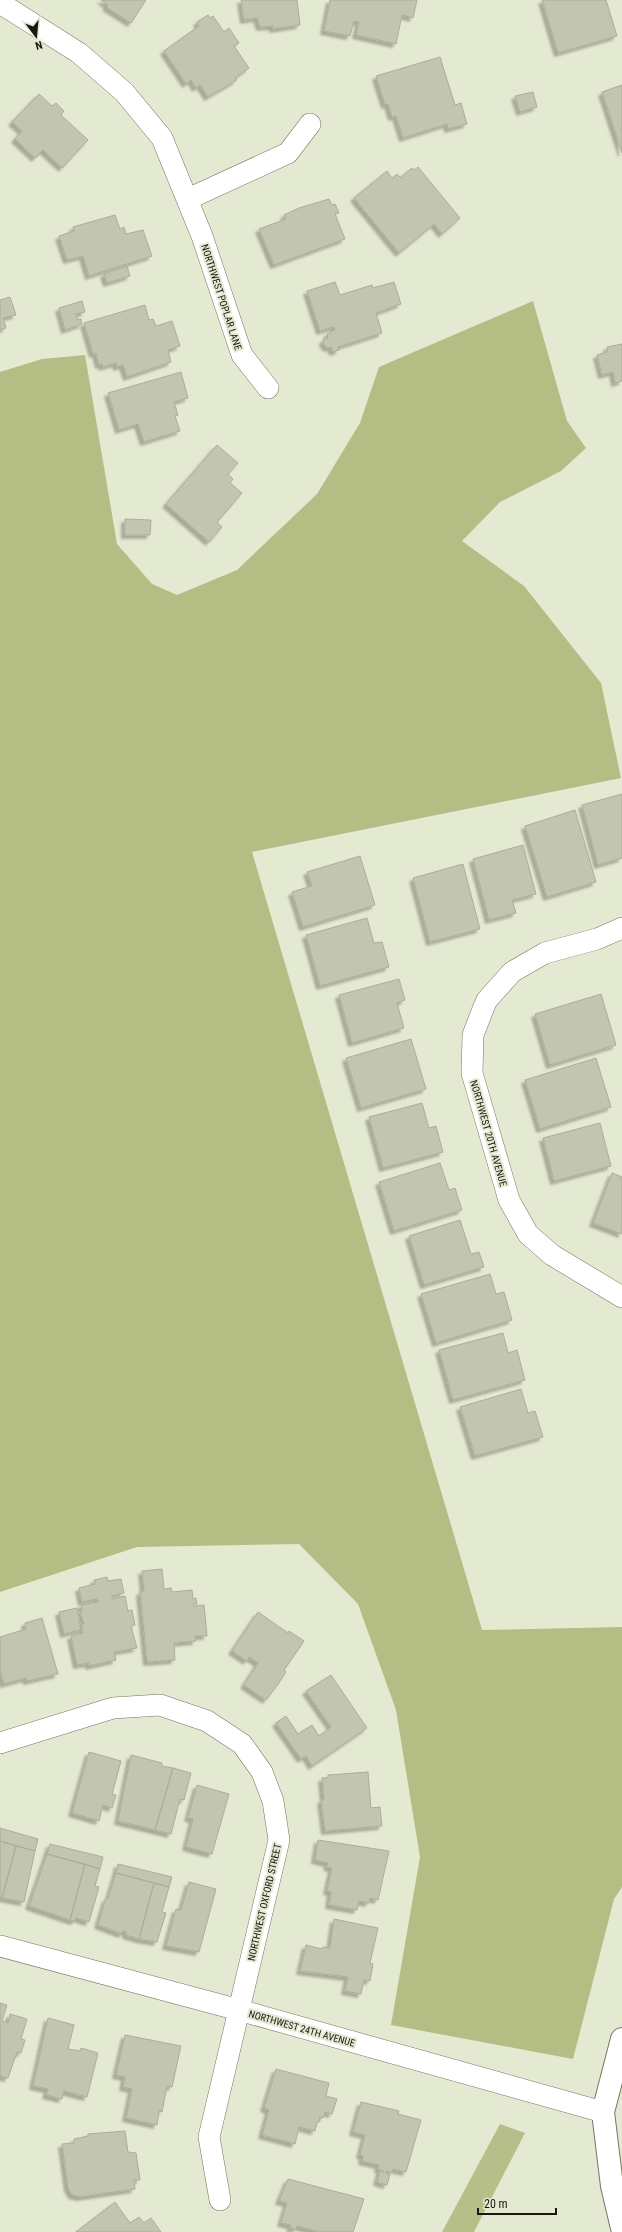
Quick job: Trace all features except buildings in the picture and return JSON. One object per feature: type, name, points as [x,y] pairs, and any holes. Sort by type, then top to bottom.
[{"type":"main road","points":[[622,2039],[603,2112],[612,2186],[622,2228]]},
{"type":"street","name":"NORTHWEST POPLAR LANE","points":[[0,3],[79,53],[124,92],[162,138],[188,199],[242,355],[268,388]]},
{"type":"street","points":[[188,199],[288,153],[310,124]]},
{"type":"street","name":"NORTHWEST 20TH AVENUE","points":[[622,928],[597,938],[545,953],[512,972],[487,1000],[480,1016],[473,1035],[472,1073],[509,1200],[528,1234],[552,1255],[622,1297]]},
{"type":"street","name":"NORTHWEST OXFORD STREET","points":[[0,1743],[113,1708],[160,1705],[208,1721],[242,1744],[262,1772],[273,1801],[279,1840],[209,2137],[220,2200]]},
{"type":"street","name":"NORTHWEST 24TH AVENUE","points":[[0,1946],[239,2010],[603,2112]]},
{"type":"green space","points":[[533,301],[567,421],[586,448],[561,471],[500,502],[462,541],[524,586],[601,683],[621,778],[252,852],[482,1630],[622,1627],[622,1887],[614,1899],[573,2059],[391,2025],[420,1857],[396,1710],[358,1604],[299,1544],[137,1547],[0,1592],[0,372],[42,359],[85,355],[117,544],[152,584],[177,595],[237,570],[317,494],[360,423],[379,367]]},
{"type":"green space","points":[[500,2124],[525,2133],[474,2232],[442,2232]]}]
